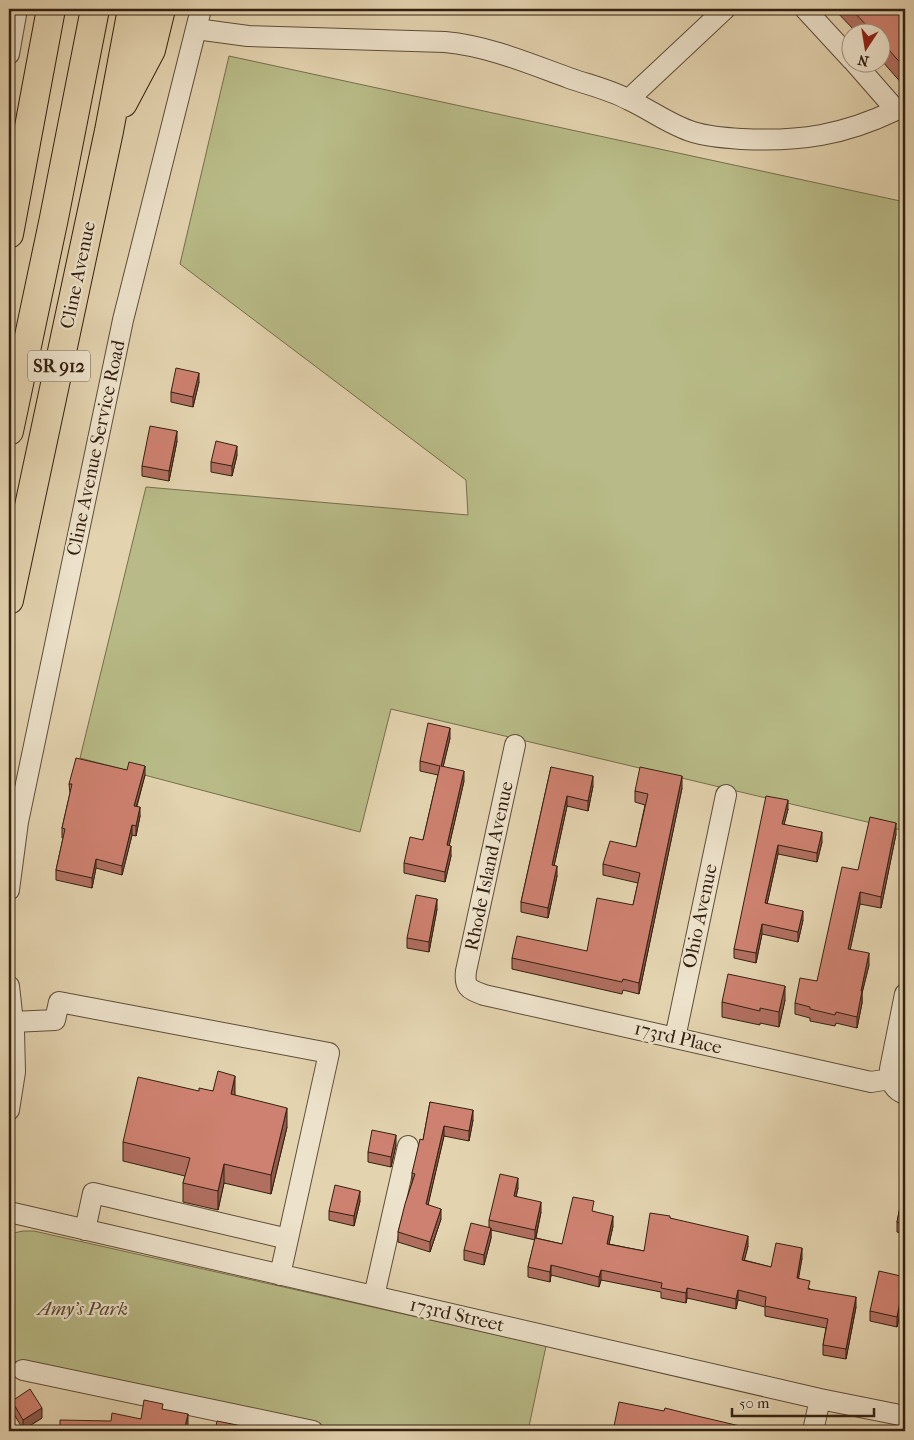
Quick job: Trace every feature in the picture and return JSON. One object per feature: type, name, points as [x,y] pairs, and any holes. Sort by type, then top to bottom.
[{"type":"highway","points":[[9,234],[51,9]]},
{"type":"highway","name":"Cline Avenue","points":[[9,431],[54,218],[95,9]]},
{"type":"highway","name":"Cline Avenue","points":[[9,600],[132,9]]},
{"type":"highway","points":[[108,131],[150,50],[160,9]]},
{"type":"street","points":[[10,45],[17,9]]},
{"type":"street","name":"Cline Avenue Service Road","points":[[9,890],[18,822],[122,320],[201,9]]},
{"type":"street","points":[[629,99],[725,9]]},
{"type":"street","points":[[805,9],[842,49]]},
{"type":"street","points":[[196,29],[248,36],[457,43],[497,52],[629,99],[662,119],[695,133],[725,138],[797,140],[839,132],[870,122],[896,110],[863,72]]},
{"type":"street","name":"Rhode Island Avenue","points":[[467,987],[465,980],[466,971],[515,745]]},
{"type":"street","name":"Ohio Avenue","points":[[675,1038],[726,795]]},
{"type":"street","points":[[9,986],[15,1072],[9,1110]]},
{"type":"street","name":"173rd Place","points":[[467,987],[484,995],[871,1082],[890,1080]]},
{"type":"street","points":[[905,994],[891,1063],[890,1080],[894,1087],[905,1094]]},
{"type":"street","points":[[13,1022],[55,1020],[59,1002],[329,1053],[280,1275]]},
{"type":"street","points":[[374,1296],[408,1146]]},
{"type":"street","points":[[85,1230],[93,1193],[288,1239]]},
{"type":"street","name":"173rd Street","points":[[9,1212],[820,1399],[905,1416]]},
{"type":"street","points":[[22,1370],[313,1431]]},
{"type":"street","points":[[813,1431],[820,1399]]},
{"type":"green space","points":[[229,56],[905,202],[905,831],[391,709],[360,832],[80,758],[146,487],[468,515],[466,480],[180,264]]},
{"type":"green space","name":"Amy's Park","points":[[34,1231],[546,1346],[528,1431],[340,1431],[9,1360],[9,1234]]},
{"type":"building","points":[[851,9],[905,9],[904,67],[892,53],[892,22],[863,22]]},
{"type":"building","points":[[176,368],[199,373],[193,397],[171,392]]},
{"type":"building","points":[[150,426],[177,431],[169,471],[142,466]]},
{"type":"building","points":[[216,441],[237,446],[232,466],[211,462]]},
{"type":"building","points":[[428,723],[450,728],[441,766],[464,771],[447,845],[451,846],[445,872],[404,863],[410,837],[423,840],[440,766],[420,761]]},
{"type":"building","points":[[76,758],[127,770],[129,762],[145,766],[134,806],[140,807],[136,826],[132,825],[122,866],[96,859],[92,878],[56,870],[65,829],[62,828],[72,784],[69,784]]},
{"type":"building","points":[[551,767],[593,776],[588,801],[567,796],[552,865],[557,866],[548,908],[521,902]]},
{"type":"building","points":[[640,767],[682,776],[639,983],[623,979],[622,982],[512,958],[517,936],[587,951],[597,898],[633,905],[640,873],[603,864],[610,841],[636,847],[648,794],[635,791]]},
{"type":"building","points":[[766,796],[788,800],[782,824],[822,832],[817,853],[778,845],[765,903],[803,911],[798,932],[762,924],[756,953],[734,949]]},
{"type":"building","points":[[870,817],[896,823],[881,897],[860,892],[848,949],[869,953],[857,1017],[836,1012],[835,1015],[810,1009],[810,1007],[795,1003],[800,978],[817,981],[842,867],[858,870]]},
{"type":"building","points":[[416,895],[437,899],[429,942],[407,938]]},
{"type":"building","points":[[728,974],[785,986],[779,1012],[760,1008],[760,1011],[722,1002]]},
{"type":"building","points":[[218,1071],[235,1076],[231,1094],[287,1108],[271,1175],[224,1164],[218,1191],[183,1183],[190,1158],[123,1142],[138,1077],[199,1091],[199,1088],[213,1091]]},
{"type":"building","points":[[430,1102],[473,1110],[469,1131],[444,1126],[426,1204],[441,1209],[430,1242],[398,1232],[415,1174],[412,1173],[420,1139],[423,1140]]},
{"type":"building","points":[[372,1130],[396,1135],[391,1157],[368,1152]]},
{"type":"building","points":[[500,1174],[518,1178],[514,1196],[541,1202],[535,1230],[489,1220]]},
{"type":"building","points":[[905,1183],[905,1224],[897,1222]]},
{"type":"building","points":[[335,1185],[360,1191],[354,1216],[329,1211]]},
{"type":"building","points":[[573,1197],[594,1201],[592,1211],[613,1216],[607,1244],[644,1251],[650,1213],[670,1216],[670,1218],[748,1236],[742,1260],[771,1267],[776,1243],[802,1248],[797,1278],[810,1281],[808,1289],[856,1297],[846,1349],[823,1345],[828,1319],[765,1306],[766,1297],[738,1290],[736,1299],[687,1288],[686,1293],[661,1288],[662,1283],[601,1270],[599,1277],[551,1265],[550,1272],[528,1267],[535,1238],[562,1244]]},
{"type":"building","points":[[471,1223],[491,1228],[484,1255],[464,1250]]},
{"type":"building","points":[[879,1271],[905,1277],[897,1317],[870,1311]]},
{"type":"building","points":[[30,1389],[42,1408],[23,1420],[12,1401]]},
{"type":"building","points":[[144,1400],[163,1404],[162,1409],[188,1414],[184,1431],[60,1431],[60,1420],[111,1421],[112,1413],[141,1419]]},
{"type":"building","points":[[619,1402],[664,1411],[665,1408],[740,1426],[739,1429],[748,1431],[613,1431]]},
{"type":"building","points":[[217,1421],[247,1427],[262,1431],[215,1431]]},
{"type":"building","points":[[25,1427],[28,1431],[19,1431]]}]
